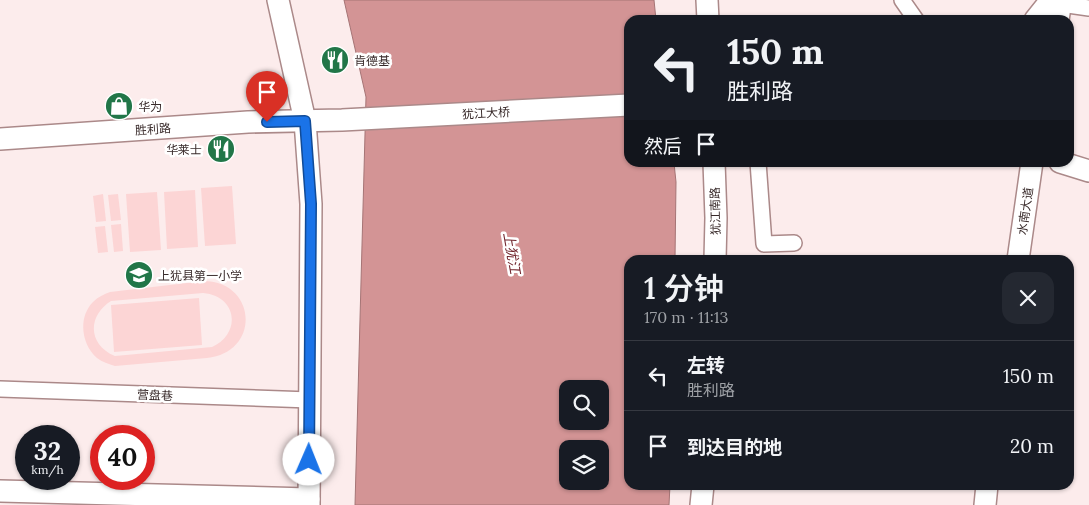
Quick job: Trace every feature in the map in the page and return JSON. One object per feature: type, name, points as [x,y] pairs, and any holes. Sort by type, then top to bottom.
[{"type":"street","points":[[0,491],[70,499],[309,502],[311,204],[305,121],[278,0]]},
{"type":"street","points":[[707,0],[708,15]]},
{"type":"street","points":[[902,0],[912,15]]},
{"type":"street","points":[[1043,15],[1058,6],[1089,8]]},
{"type":"street","name":"犹江大桥","points":[[305,121],[624,106]]},
{"type":"street","name":"胜利路","points":[[0,139],[248,122],[305,121]]},
{"type":"street","points":[[1074,166],[1089,171]]},
{"type":"street","name":"犹江南路","points":[[714,167],[715,255]]},
{"type":"street","points":[[758,167],[764,244],[794,243]]},
{"type":"street","name":"水南大道","points":[[1019,255],[1031,167]]},
{"type":"street","name":"营盘巷","points":[[0,389],[310,400]]},
{"type":"street","points":[[701,505],[702,490]]},
{"type":"street","points":[[985,505],[986,490]]},
{"type":"shaded area","points":[[232,186],[236,244],[205,246],[201,188]]},
{"type":"shaded area","points":[[195,190],[198,247],[167,249],[164,192]]},
{"type":"shaded area","points":[[157,192],[161,250],[130,252],[126,194]]},
{"type":"shaded area","points":[[103,194],[106,221],[96,222],[93,196]]},
{"type":"shaded area","points":[[118,194],[121,220],[111,221],[108,195]]},
{"type":"shaded area","points":[[121,224],[123,251],[114,252],[111,225]]},
{"type":"shaded area","points":[[105,226],[108,252],[98,253],[95,227]]},
{"type":"shaded area","points":[[204,281],[222,284],[234,293],[242,304],[246,318],[244,331],[237,344],[225,353],[207,358],[115,366],[99,359],[92,352],[83,330],[83,323],[88,308],[97,299],[110,292]],"holes":[[[203,293],[223,301],[229,308],[232,316],[228,333],[222,341],[212,347],[115,356],[106,351],[96,338],[94,330],[98,314],[111,301]]]},
{"type":"shaded area","points":[[199,298],[202,345],[114,352],[111,305]]},
{"type":"water","name":"上犹江","points":[[344,0],[654,0],[656,15],[624,15],[624,167],[674,167],[675,255],[624,255],[624,490],[670,490],[669,505],[355,505],[366,97]]},
{"type":"place","name":"肯德基","points":[[335,60]]},
{"type":"place","name":"华为","points":[[119,106]]},
{"type":"place","name":"华莱士","points":[[221,149]]},
{"type":"place","name":"上犹县第一小学","points":[[139,275]]},
{"type":"route","points":[[267,122],[305,121],[311,204],[309,460]]}]
